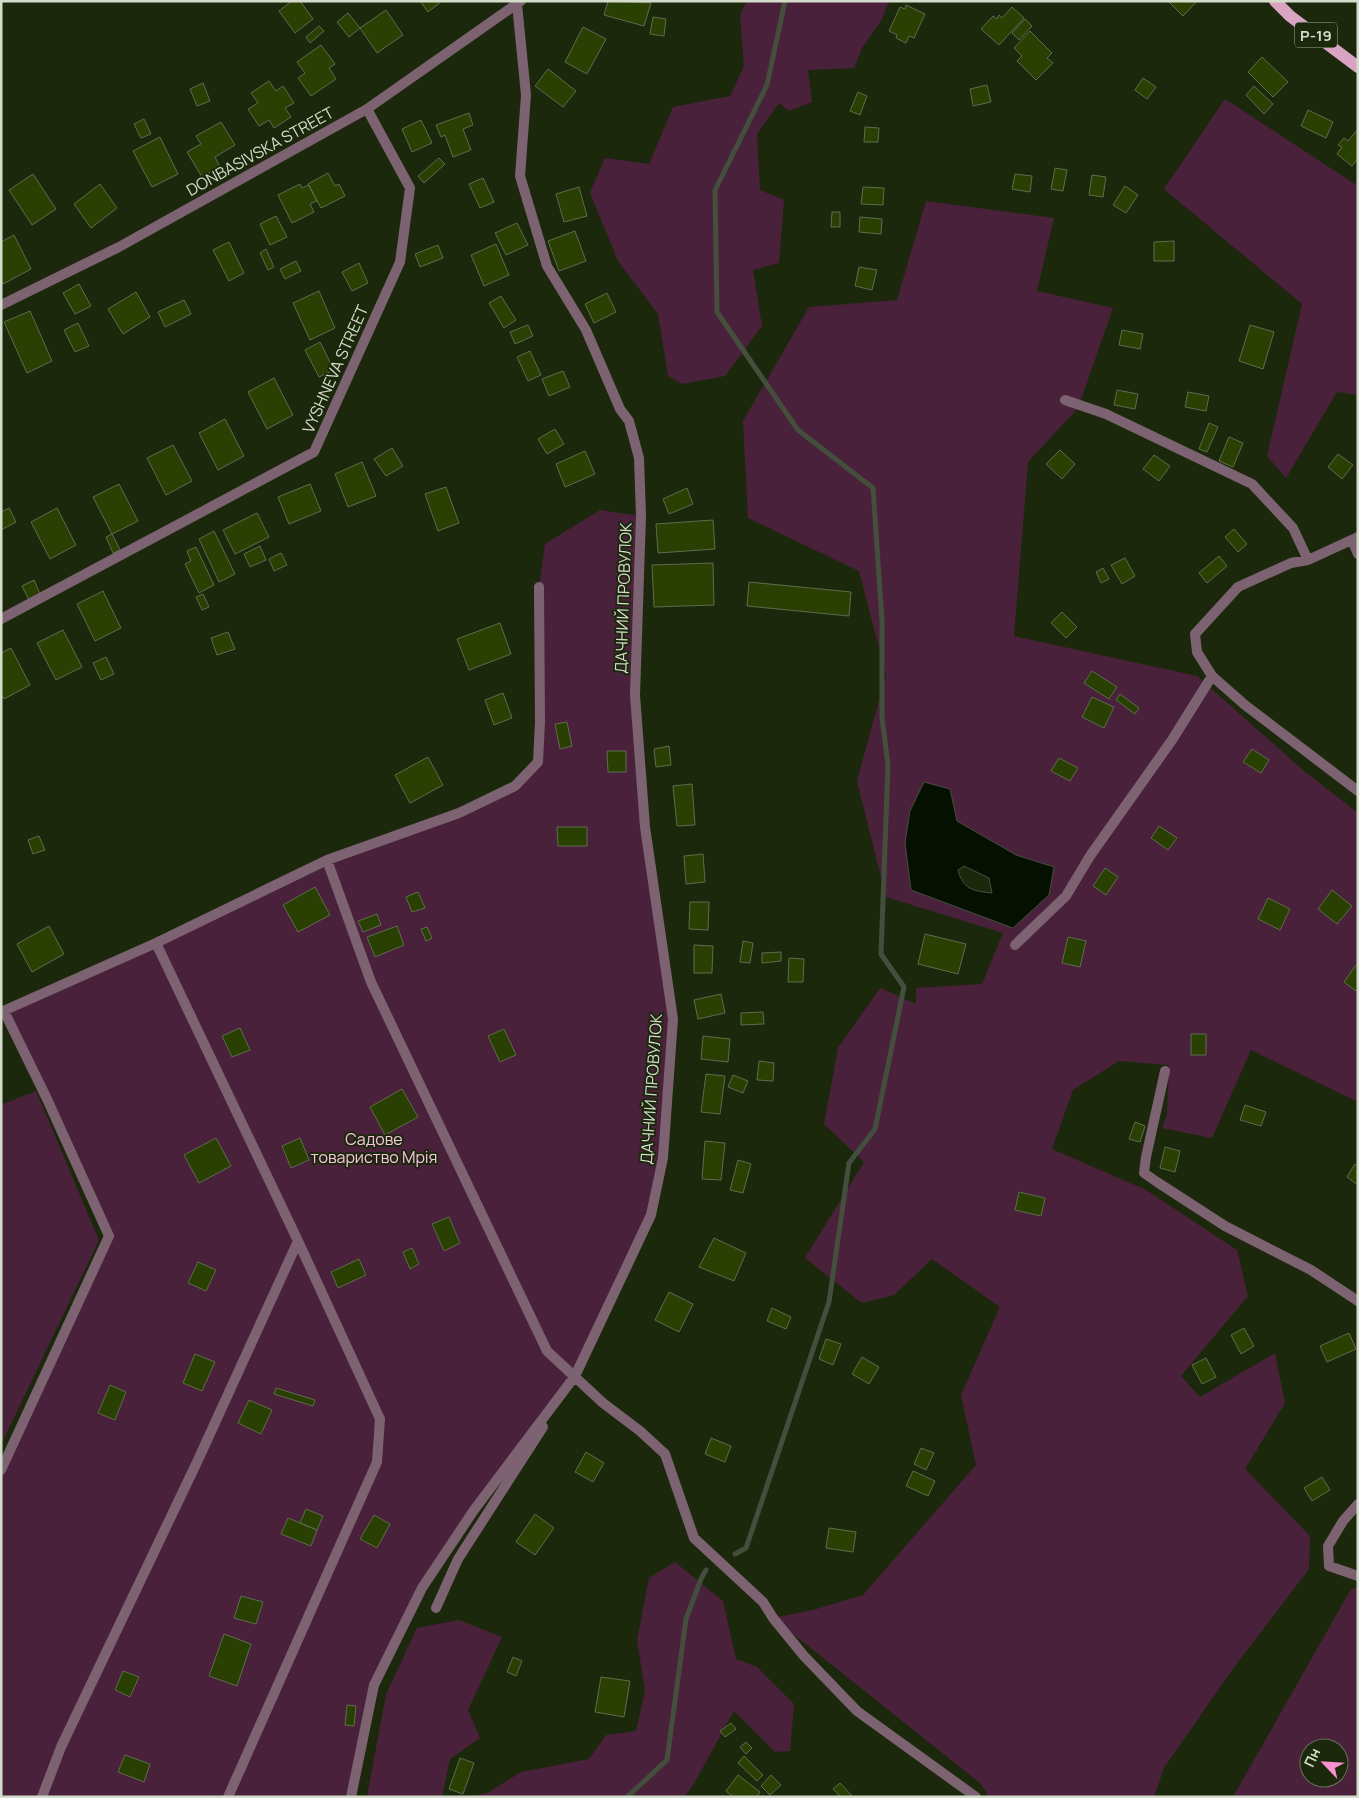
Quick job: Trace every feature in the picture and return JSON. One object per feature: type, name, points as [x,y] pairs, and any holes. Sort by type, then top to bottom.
[{"type":"main road","name":"Р-19","points":[[1275,1],[1290,16],[1358,67]]},
{"type":"street","name":"DONBASIVSKA STREET","points":[[1,305],[119,247],[368,108],[519,3]]},
{"type":"street","name":"ДАЧНИЙ ПРОВУЛОК","points":[[519,3],[526,95],[520,176],[547,266],[586,330],[620,409],[630,421],[639,458],[641,516],[635,695],[645,827],[673,1019],[664,1158],[651,1215],[575,1376]]},
{"type":"street","name":"VYSHNEVA STREET","points":[[1,619],[314,452],[400,262],[410,188],[368,108]]},
{"type":"street","points":[[1065,400],[1106,414],[1252,484],[1293,528],[1308,560]]},
{"type":"street","points":[[1358,554],[1355,539],[1308,560],[1291,564],[1238,587],[1195,634],[1196,652],[1212,676],[1245,705],[1358,790]]},
{"type":"street","points":[[1,1470],[109,1236],[47,1099],[2,1011],[156,943],[327,860],[459,813],[515,786],[538,762],[540,722],[539,587]]},
{"type":"street","points":[[1015,945],[1066,896],[1090,856],[1172,740],[1212,676]]},
{"type":"street","points":[[327,860],[371,982],[547,1350],[603,1403],[664,1454],[694,1538],[763,1602],[772,1618],[804,1656],[858,1711],[976,1797]]},
{"type":"street","points":[[156,943],[298,1241],[380,1419],[377,1462],[228,1797]]},
{"type":"street","points":[[1165,1071],[1144,1172],[1225,1226],[1311,1270],[1358,1301]]},
{"type":"street","points":[[42,1797],[61,1747],[198,1460],[298,1241]]},
{"type":"street","points":[[436,1608],[458,1559],[534,1443],[575,1376]]},
{"type":"street","points":[[351,1797],[374,1685],[422,1588],[474,1510],[575,1376]]},
{"type":"street","points":[[1358,1504],[1343,1521],[1328,1546],[1329,1566],[1358,1576]]},
{"type":"green space","points":[[747,1],[889,1],[881,21],[862,48],[854,68],[808,70],[812,102],[789,111],[779,103],[757,134],[760,190],[784,200],[779,263],[753,270],[762,326],[725,376],[682,384],[668,376],[658,314],[618,261],[590,193],[605,158],[649,164],[673,107],[730,96],[744,66],[740,15]]},
{"type":"green space","points":[[1225,99],[1358,186],[1358,395],[1337,392],[1286,478],[1267,456],[1302,304],[1164,189]]},
{"type":"green space","points":[[926,201],[1054,218],[1037,291],[1113,308],[1078,408],[1028,462],[1014,636],[1197,676],[1304,771],[1358,813],[1358,1102],[1251,1050],[1212,1138],[1162,1128],[1167,1115],[1169,1065],[1119,1061],[1073,1090],[1052,1149],[1146,1190],[1237,1250],[1248,1296],[1181,1376],[1200,1397],[1275,1353],[1285,1403],[1245,1469],[1310,1536],[1309,1569],[1232,1670],[1164,1768],[1154,1797],[989,1797],[980,1783],[773,1618],[813,1610],[863,1595],[976,1465],[961,1395],[1000,1307],[932,1259],[894,1295],[862,1303],[805,1258],[864,1162],[824,1124],[838,1048],[880,988],[916,1004],[916,988],[982,984],[1003,933],[886,897],[857,781],[886,675],[859,571],[748,518],[743,421],[809,307],[897,300]],"holes":[[[950,789],[957,821],[1016,855],[1054,867],[1013,927],[905,843]]]},
{"type":"green space","name":"Садове товариство Мрія","points":[[600,510],[641,516],[637,656],[645,827],[673,1019],[663,1158],[651,1215],[575,1376],[422,1588],[374,1685],[351,1797],[1,1797],[1,1470],[109,1236],[4,1011],[327,860],[515,786],[538,762],[539,587],[545,544]]},
{"type":"green space","points":[[36,1091],[99,1240],[1,1445],[1,1105]]},
{"type":"green space","points":[[675,1562],[723,1601],[736,1659],[757,1667],[794,1704],[790,1751],[775,1752],[734,1711],[692,1787],[684,1797],[471,1797],[489,1792],[521,1772],[589,1759],[606,1735],[636,1731],[645,1691],[637,1640],[649,1578]]},
{"type":"green space","points":[[1358,1588],[1358,1797],[1233,1797],[1351,1589]]},
{"type":"green space","points":[[459,1620],[502,1637],[468,1710],[480,1738],[450,1759],[442,1797],[367,1797],[386,1694],[417,1628]]},
{"type":"shaded area","points":[[924,782],[950,789],[957,821],[1016,855],[1054,867],[1049,895],[1013,928],[911,890],[905,843],[910,811]],"holes":[[[964,866],[989,878],[992,893],[975,890],[966,886],[958,870]]]},
{"type":"building","points":[[292,1],[300,1],[313,19],[295,33],[279,11]]},
{"type":"building","points":[[420,1],[442,1],[428,12]]},
{"type":"building","points":[[608,1],[651,3],[644,26],[604,15]]},
{"type":"building","points":[[1168,1],[1197,1],[1183,16]]},
{"type":"building","points":[[906,5],[925,14],[914,38],[909,36],[906,43],[896,38],[897,35],[889,31],[900,7],[905,9]]},
{"type":"building","points":[[1012,7],[1024,18],[999,45],[981,29],[993,16],[997,19],[999,15],[1002,18]]},
{"type":"building","points":[[386,10],[403,35],[377,53],[360,28]]},
{"type":"building","points":[[348,13],[360,28],[349,37],[337,22]]},
{"type":"building","points":[[653,17],[666,19],[664,36],[650,34]]},
{"type":"building","points":[[1025,19],[1032,26],[1019,40],[1012,33]]},
{"type":"building","points":[[319,26],[324,31],[310,43],[306,37]]},
{"type":"building","points":[[583,27],[606,39],[587,74],[565,62]]},
{"type":"building","points":[[1030,31],[1052,53],[1047,58],[1053,63],[1036,80],[1017,61],[1022,56],[1014,48]]},
{"type":"building","points":[[321,45],[335,64],[329,68],[336,79],[311,96],[298,78],[305,73],[297,62]]},
{"type":"building","points":[[1262,57],[1288,82],[1273,97],[1248,72]]},
{"type":"building","points":[[548,69],[576,91],[563,107],[535,86]]},
{"type":"building","points":[[1143,78],[1156,87],[1147,99],[1135,90]]},
{"type":"building","points":[[269,81],[276,91],[283,86],[294,103],[285,108],[291,117],[274,128],[269,120],[259,126],[248,109],[258,103],[251,93]]},
{"type":"building","points":[[203,83],[210,101],[197,106],[190,89]]},
{"type":"building","points":[[987,85],[991,102],[973,106],[970,89]]},
{"type":"building","points":[[1254,86],[1273,104],[1264,114],[1246,95]]},
{"type":"building","points":[[858,92],[867,96],[860,115],[850,111]]},
{"type":"building","points":[[1308,110],[1333,122],[1326,138],[1301,126]]},
{"type":"building","points":[[469,113],[473,125],[463,129],[471,150],[453,157],[445,135],[441,137],[436,125]]},
{"type":"building","points":[[144,119],[151,134],[141,138],[134,124]]},
{"type":"building","points":[[421,120],[432,143],[412,152],[402,129]]},
{"type":"building","points":[[221,122],[235,145],[215,157],[220,167],[202,177],[187,152],[201,144],[196,136]]},
{"type":"building","points":[[865,127],[879,128],[878,142],[864,142]]},
{"type":"building","points":[[1358,129],[1358,158],[1352,166],[1337,154],[1342,147],[1338,145],[1344,138],[1348,141]]},
{"type":"building","points":[[160,137],[178,174],[152,187],[133,151]]},
{"type":"building","points":[[439,158],[445,164],[424,183],[418,176]]},
{"type":"building","points":[[1055,168],[1067,170],[1063,191],[1051,189]]},
{"type":"building","points":[[328,173],[335,186],[339,184],[345,196],[321,208],[308,184]]},
{"type":"building","points":[[33,174],[56,209],[32,225],[9,190]]},
{"type":"building","points":[[1015,174],[1032,176],[1030,192],[1012,189]]},
{"type":"building","points":[[1092,175],[1106,177],[1103,197],[1089,195]]},
{"type":"building","points":[[483,178],[494,202],[480,208],[469,184]]},
{"type":"building","points":[[100,184],[117,208],[91,228],[74,204]]},
{"type":"building","points":[[300,184],[302,188],[309,185],[317,201],[310,204],[314,212],[292,223],[278,195]]},
{"type":"building","points":[[1125,186],[1138,195],[1126,213],[1113,205]]},
{"type":"building","points":[[579,187],[587,216],[564,222],[556,194]]},
{"type":"building","points":[[863,187],[884,188],[883,205],[861,204]]},
{"type":"building","points":[[832,212],[840,212],[840,227],[831,227]]},
{"type":"building","points":[[276,216],[287,237],[270,245],[260,224]]},
{"type":"building","points":[[860,217],[882,219],[881,234],[859,232]]},
{"type":"building","points":[[517,223],[528,245],[506,255],[495,233]]},
{"type":"building","points":[[575,231],[586,261],[559,271],[548,241]]},
{"type":"building","points":[[14,235],[31,269],[3,284],[1,281],[1,242]]},
{"type":"building","points":[[1174,241],[1174,261],[1154,261],[1154,242]]},
{"type":"building","points":[[229,242],[244,273],[229,281],[213,250]]},
{"type":"building","points":[[496,244],[509,275],[484,286],[471,255]]},
{"type":"building","points":[[438,245],[443,258],[420,267],[415,254]]},
{"type":"building","points":[[266,249],[274,267],[268,270],[260,253]]},
{"type":"building","points":[[296,261],[301,271],[285,279],[280,269]]},
{"type":"building","points":[[359,263],[368,283],[352,291],[342,272]]},
{"type":"building","points":[[859,267],[877,270],[872,290],[855,286]]},
{"type":"building","points":[[79,284],[91,306],[75,314],[63,293]]},
{"type":"building","points":[[319,291],[335,328],[310,340],[293,303]]},
{"type":"building","points":[[136,292],[150,317],[123,334],[108,309]]},
{"type":"building","points":[[607,293],[616,312],[594,323],[585,304]]},
{"type":"building","points":[[501,296],[516,320],[504,328],[489,303]]},
{"type":"building","points":[[184,300],[191,314],[165,327],[158,312]]},
{"type":"building","points":[[30,311],[52,361],[27,373],[4,322]]},
{"type":"building","points":[[78,323],[89,346],[75,352],[64,330]]},
{"type":"building","points":[[528,325],[533,336],[515,344],[510,332]]},
{"type":"building","points":[[1250,325],[1274,332],[1263,369],[1239,361]]},
{"type":"building","points":[[1122,330],[1143,334],[1140,349],[1119,345]]},
{"type":"building","points":[[320,342],[334,370],[319,377],[305,350]]},
{"type":"building","points":[[530,351],[541,375],[528,381],[517,357]]},
{"type":"building","points":[[563,371],[570,387],[549,396],[542,379]]},
{"type":"building","points":[[274,378],[293,415],[267,429],[248,392]]},
{"type":"building","points":[[1117,390],[1138,394],[1135,409],[1114,405]]},
{"type":"building","points":[[1188,392],[1209,396],[1206,411],[1185,407]]},
{"type":"building","points":[[225,419],[244,456],[218,470],[199,433]]},
{"type":"building","points":[[1209,423],[1218,427],[1207,452],[1199,449]]},
{"type":"building","points":[[555,429],[564,444],[547,454],[538,439]]},
{"type":"building","points":[[1229,437],[1243,443],[1233,467],[1219,461]]},
{"type":"building","points":[[173,445],[192,481],[166,495],[147,458]]},
{"type":"building","points":[[392,448],[403,466],[386,476],[374,459]]},
{"type":"building","points":[[1060,450],[1075,464],[1062,479],[1046,464]]},
{"type":"building","points":[[585,451],[595,474],[565,487],[556,464]]},
{"type":"building","points":[[1338,454],[1353,465],[1342,479],[1328,467]]},
{"type":"building","points":[[1154,455],[1170,466],[1159,481],[1143,469]]},
{"type":"building","points":[[362,462],[376,496],[348,507],[335,474]]},
{"type":"building","points":[[119,484],[138,521],[112,534],[93,497]]},
{"type":"building","points":[[310,484],[321,511],[289,524],[278,497]]},
{"type":"building","points":[[446,487],[459,523],[438,531],[425,494]]},
{"type":"building","points":[[687,488],[693,504],[669,514],[663,499]]},
{"type":"building","points":[[9,508],[16,522],[1,530],[1,512]]},
{"type":"building","points":[[57,508],[76,545],[50,559],[31,522]]},
{"type":"building","points":[[257,513],[269,537],[235,554],[223,530]]},
{"type":"building","points":[[713,520],[715,549],[658,553],[656,524]]},
{"type":"building","points":[[1234,529],[1247,544],[1238,552],[1225,537]]},
{"type":"building","points":[[214,531],[235,574],[219,582],[199,539]]},
{"type":"building","points":[[112,534],[120,550],[113,553],[106,537]]},
{"type":"building","points":[[260,546],[266,560],[250,567],[244,554]]},
{"type":"building","points":[[196,547],[214,585],[199,593],[185,564],[191,561],[187,551]]},
{"type":"building","points":[[281,553],[287,565],[274,571],[269,559]]},
{"type":"building","points":[[1219,556],[1227,566],[1207,583],[1199,573]]},
{"type":"building","points":[[1125,558],[1135,576],[1122,584],[1111,565]]},
{"type":"building","points":[[713,563],[714,605],[654,607],[652,565]]},
{"type":"building","points":[[1103,568],[1109,579],[1101,583],[1096,572]]},
{"type":"building","points":[[34,580],[40,594],[29,600],[22,586]]},
{"type":"building","points":[[749,582],[851,592],[849,616],[747,606]]},
{"type":"building","points":[[103,591],[121,628],[95,641],[77,604]]},
{"type":"building","points":[[203,594],[209,607],[202,610],[196,597]]},
{"type":"building","points":[[1062,612],[1077,627],[1066,638],[1051,623]]},
{"type":"building","points":[[500,623],[511,654],[469,670],[457,639]]},
{"type":"building","points":[[63,630],[82,667],[56,680],[37,643]]},
{"type":"building","points":[[228,632],[235,649],[217,655],[211,638]]},
{"type":"building","points":[[11,648],[30,685],[4,699],[1,693],[1,653]]},
{"type":"building","points":[[106,657],[114,674],[101,680],[93,663]]},
{"type":"building","points":[[1092,671],[1117,687],[1109,699],[1084,683]]},
{"type":"building","points":[[503,693],[512,718],[494,725],[485,700]]},
{"type":"building","points":[[1120,694],[1139,708],[1135,714],[1116,700]]},
{"type":"building","points":[[1092,697],[1114,707],[1104,728],[1082,717]]},
{"type":"building","points":[[567,722],[572,746],[560,749],[555,724]]},
{"type":"building","points":[[669,746],[671,765],[656,767],[654,749]]},
{"type":"building","points":[[1252,749],[1269,760],[1261,773],[1243,762]]},
{"type":"building","points":[[607,751],[626,751],[626,772],[608,772]]},
{"type":"building","points":[[428,757],[443,785],[410,803],[395,775]]},
{"type":"building","points":[[1059,758],[1078,768],[1070,781],[1051,771]]},
{"type":"building","points":[[692,784],[695,825],[677,826],[673,786]]},
{"type":"building","points":[[1159,826],[1177,838],[1168,850],[1151,838]]},
{"type":"building","points":[[557,827],[587,827],[587,846],[558,846]]},
{"type":"building","points":[[39,836],[45,850],[33,854],[28,840]]},
{"type":"building","points":[[703,854],[705,882],[686,884],[684,856]]},
{"type":"building","points":[[1105,868],[1118,877],[1106,895],[1093,886]]},
{"type":"building","points":[[315,887],[330,915],[298,932],[283,905]]},
{"type":"building","points":[[1332,890],[1352,906],[1337,924],[1318,909]]},
{"type":"building","points":[[418,892],[425,908],[412,912],[406,897]]},
{"type":"building","points":[[1268,898],[1290,909],[1280,930],[1258,919]]},
{"type":"building","points":[[690,902],[709,902],[708,930],[689,929]]},
{"type":"building","points":[[377,914],[381,925],[363,932],[358,921]]},
{"type":"building","points":[[49,926],[64,954],[32,972],[17,944]]},
{"type":"building","points":[[397,926],[404,945],[375,957],[367,937]]},
{"type":"building","points":[[427,927],[432,938],[426,941],[421,929]]},
{"type":"building","points":[[925,934],[966,944],[958,974],[918,964]]},
{"type":"building","points":[[1068,937],[1086,941],[1080,967],[1062,963]]},
{"type":"building","points":[[743,941],[753,943],[750,963],[740,962]]},
{"type":"building","points":[[694,945],[713,946],[712,973],[694,973]]},
{"type":"building","points":[[781,952],[781,961],[762,963],[762,953]]},
{"type":"building","points":[[789,958],[804,959],[803,982],[788,982]]},
{"type":"building","points":[[1356,965],[1358,966],[1358,989],[1356,991],[1344,982]]},
{"type":"building","points":[[721,994],[725,1013],[698,1019],[694,1000]]},
{"type":"building","points":[[763,1012],[764,1024],[741,1025],[741,1013]]},
{"type":"building","points":[[240,1028],[250,1050],[232,1057],[222,1036]]},
{"type":"building","points":[[504,1029],[516,1055],[500,1062],[488,1036]]},
{"type":"building","points":[[1191,1034],[1206,1034],[1206,1055],[1191,1055]]},
{"type":"building","points":[[703,1036],[730,1039],[728,1062],[701,1059]]},
{"type":"building","points":[[759,1061],[774,1063],[773,1081],[757,1080]]},
{"type":"building","points":[[706,1074],[725,1076],[720,1114],[701,1112]]},
{"type":"building","points":[[733,1075],[748,1081],[743,1093],[728,1087]]},
{"type":"building","points":[[402,1089],[418,1117],[385,1135],[370,1107]]},
{"type":"building","points":[[1245,1105],[1266,1112],[1261,1126],[1240,1120]]},
{"type":"building","points":[[1135,1122],[1145,1126],[1140,1142],[1129,1139]]},
{"type":"building","points":[[216,1138],[231,1166],[199,1183],[184,1155]]},
{"type":"building","points":[[300,1138],[309,1160],[291,1168],[282,1146]]},
{"type":"building","points":[[705,1141],[725,1143],[721,1180],[702,1179]]},
{"type":"building","points":[[1165,1147],[1180,1151],[1175,1172],[1160,1168]]},
{"type":"building","points":[[738,1160],[751,1164],[743,1193],[730,1190]]},
{"type":"building","points":[[1355,1164],[1358,1166],[1358,1185],[1347,1177]]},
{"type":"building","points":[[1019,1192],[1045,1198],[1041,1216],[1015,1210]]},
{"type":"building","points":[[449,1217],[460,1243],[444,1251],[432,1224]]},
{"type":"building","points":[[714,1238],[746,1253],[734,1281],[699,1267]]},
{"type":"building","points":[[412,1248],[419,1264],[410,1269],[403,1252]]},
{"type":"building","points":[[359,1259],[366,1275],[338,1288],[331,1272]]},
{"type":"building","points":[[198,1262],[216,1270],[206,1291],[188,1283]]},
{"type":"building","points":[[669,1292],[693,1304],[679,1332],[655,1320]]},
{"type":"building","points":[[772,1308],[791,1317],[786,1329],[767,1321]]},
{"type":"building","points":[[1244,1328],[1254,1346],[1241,1354],[1231,1335]]},
{"type":"building","points":[[1349,1333],[1356,1349],[1327,1362],[1320,1346]]},
{"type":"building","points":[[826,1339],[841,1344],[833,1365],[819,1359]]},
{"type":"building","points":[[195,1354],[215,1362],[202,1391],[183,1383]]},
{"type":"building","points":[[862,1357],[879,1367],[869,1384],[852,1374]]},
{"type":"building","points":[[1206,1358],[1216,1377],[1202,1384],[1192,1365]]},
{"type":"building","points":[[110,1385],[126,1392],[115,1420],[98,1413]]},
{"type":"building","points":[[276,1388],[315,1400],[313,1406],[274,1394]]},
{"type":"building","points":[[249,1400],[272,1410],[261,1434],[238,1423]]},
{"type":"building","points":[[711,1438],[731,1446],[725,1462],[705,1454]]},
{"type":"building","points":[[921,1448],[934,1453],[926,1470],[914,1464]]},
{"type":"building","points":[[586,1452],[604,1463],[593,1482],[575,1472]]},
{"type":"building","points":[[913,1471],[935,1481],[928,1496],[906,1486]]},
{"type":"building","points":[[1322,1477],[1330,1490],[1312,1501],[1304,1488]]},
{"type":"building","points":[[306,1509],[323,1516],[317,1530],[300,1523]]},
{"type":"building","points":[[535,1514],[554,1528],[535,1555],[516,1542]]},
{"type":"building","points":[[374,1515],[390,1524],[377,1548],[360,1539]]},
{"type":"building","points":[[288,1518],[317,1530],[311,1546],[281,1534]]},
{"type":"building","points":[[829,1528],[856,1532],[853,1552],[826,1548]]},
{"type":"building","points":[[241,1596],[263,1602],[256,1624],[234,1618]]},
{"type":"building","points":[[224,1634],[251,1644],[237,1686],[209,1676]]},
{"type":"building","points":[[513,1657],[522,1661],[516,1676],[507,1672]]},
{"type":"building","points":[[123,1671],[139,1677],[130,1697],[115,1690]]},
{"type":"building","points":[[601,1677],[630,1681],[624,1717],[595,1712]]},
{"type":"building","points":[[347,1705],[356,1706],[354,1726],[345,1725]]},
{"type":"building","points":[[731,1723],[736,1729],[725,1737],[720,1731]]},
{"type":"building","points":[[746,1742],[752,1748],[746,1754],[740,1747]]},
{"type":"building","points":[[125,1755],[150,1764],[144,1782],[118,1772]]},
{"type":"building","points":[[744,1756],[763,1775],[757,1781],[738,1763]]},
{"type":"building","points":[[460,1758],[474,1763],[463,1794],[449,1789]]},
{"type":"building","points":[[738,1775],[760,1792],[757,1797],[733,1797],[726,1791]]},
{"type":"building","points":[[771,1775],[781,1785],[770,1795],[761,1786]]},
{"type":"building","points":[[840,1783],[853,1797],[841,1797],[833,1789]]},
{"type":"waterway","points":[[735,1554],[746,1548],[829,1302],[849,1163],[875,1129],[904,987],[881,954],[888,765],[882,718],[882,620],[873,488],[798,430],[717,312],[715,190],[767,85],[785,1]]},
{"type":"waterway","points":[[627,1797],[667,1760],[686,1619],[706,1570]]}]
